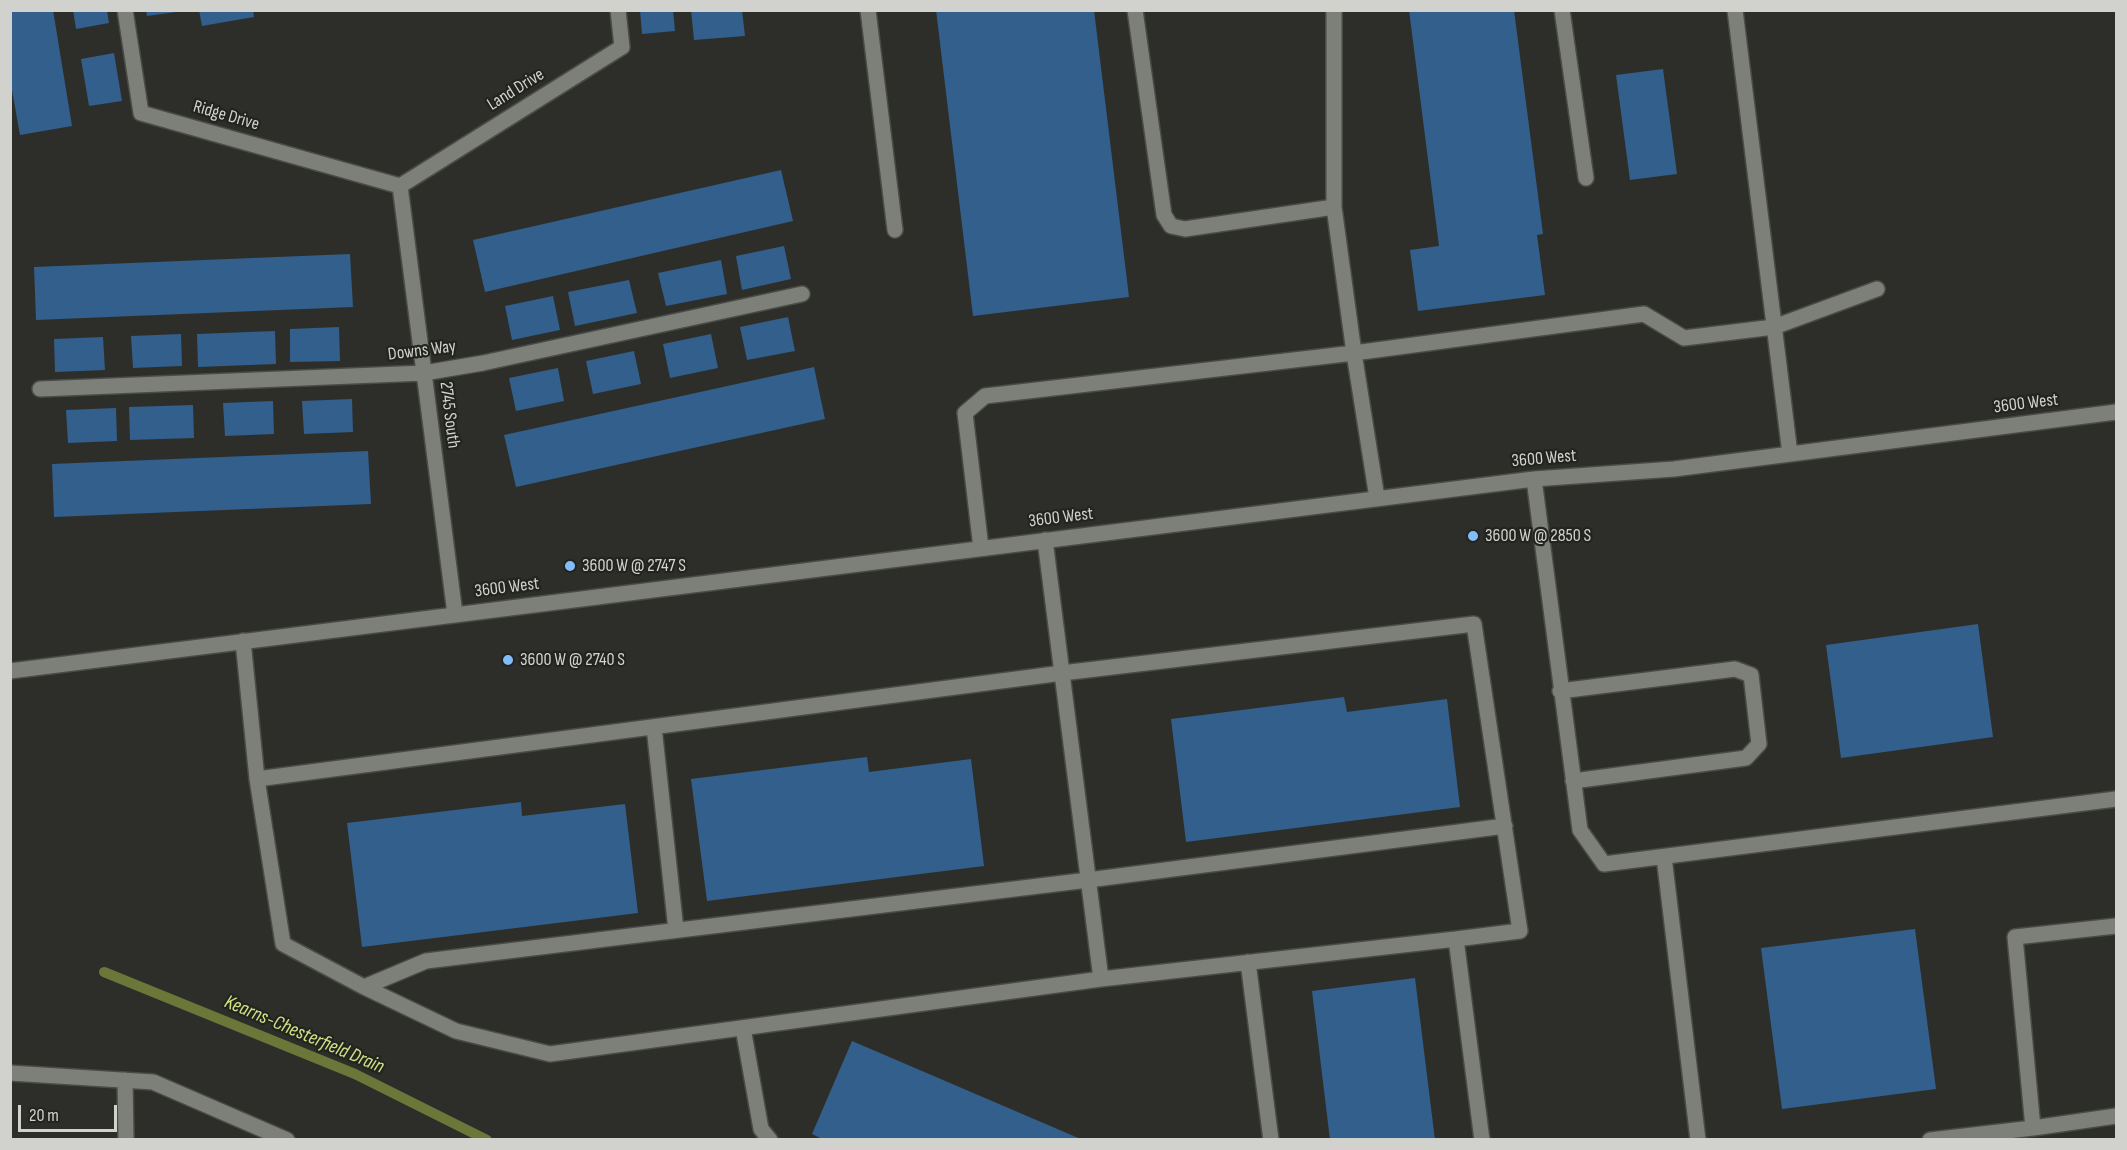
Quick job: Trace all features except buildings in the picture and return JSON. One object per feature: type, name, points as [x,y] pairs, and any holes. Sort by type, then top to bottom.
[{"type":"street","name":"Ridge Drive","points":[[125,10],[141,112],[400,186]]},
{"type":"street","name":"Land Drive","points":[[400,186],[622,47],[618,10]]},
{"type":"street","points":[[868,10],[895,230]]},
{"type":"street","points":[[1135,10],[1164,215],[1171,226],[1185,229],[1334,207]]},
{"type":"street","points":[[1334,10],[1334,207],[1377,498]]},
{"type":"street","points":[[1562,10],[1586,177]]},
{"type":"street","points":[[1735,10],[1790,454]]},
{"type":"street","name":"2745 South","points":[[400,186],[455,614]]},
{"type":"street","points":[[981,548],[965,413],[985,396],[1354,353],[1644,314],[1684,338],[1774,327],[1877,289]]},
{"type":"street","name":"Downs Way","points":[[40,389],[424,373],[483,363],[802,294]]},
{"type":"street","name":"3600 West","points":[[10,671],[1377,498],[1534,479],[1674,469],[2116,412]]},
{"type":"street","points":[[1534,479],[1580,830],[1604,864],[2116,799]]},
{"type":"street","points":[[1045,540],[1101,979]]},
{"type":"street","points":[[243,641],[257,779],[282,944],[456,1031],[550,1054],[1101,979],[1521,931],[1474,624],[1062,673],[257,779]]},
{"type":"street","points":[[1560,691],[1735,669],[1751,675],[1759,744],[1746,758],[1573,781]]},
{"type":"street","points":[[654,727],[676,930]]},
{"type":"street","points":[[364,987],[426,961],[1088,880],[1505,826]]},
{"type":"street","points":[[1664,856],[1698,1140]]},
{"type":"street","points":[[2033,1128],[2015,937],[2116,926]]},
{"type":"street","points":[[1456,939],[1482,1140]]},
{"type":"street","points":[[1248,962],[1271,1140]]},
{"type":"street","points":[[743,1028],[761,1129],[770,1140]]},
{"type":"street","points":[[10,1073],[153,1082],[287,1140]]},
{"type":"street","points":[[125,1080],[126,1140]]},
{"type":"street","points":[[1930,1140],[2116,1116]]},
{"type":"waterway","name":"Kearns-Chesterfield Drain","points":[[104,972],[355,1074],[487,1140]]},
{"type":"place","name":"3600 W @ 2850 S","points":[[1473,536]]},
{"type":"place","name":"3600 W @ 2747 S","points":[[570,566]]},
{"type":"place","name":"3600 W @ 2740 S","points":[[508,660]]}]
